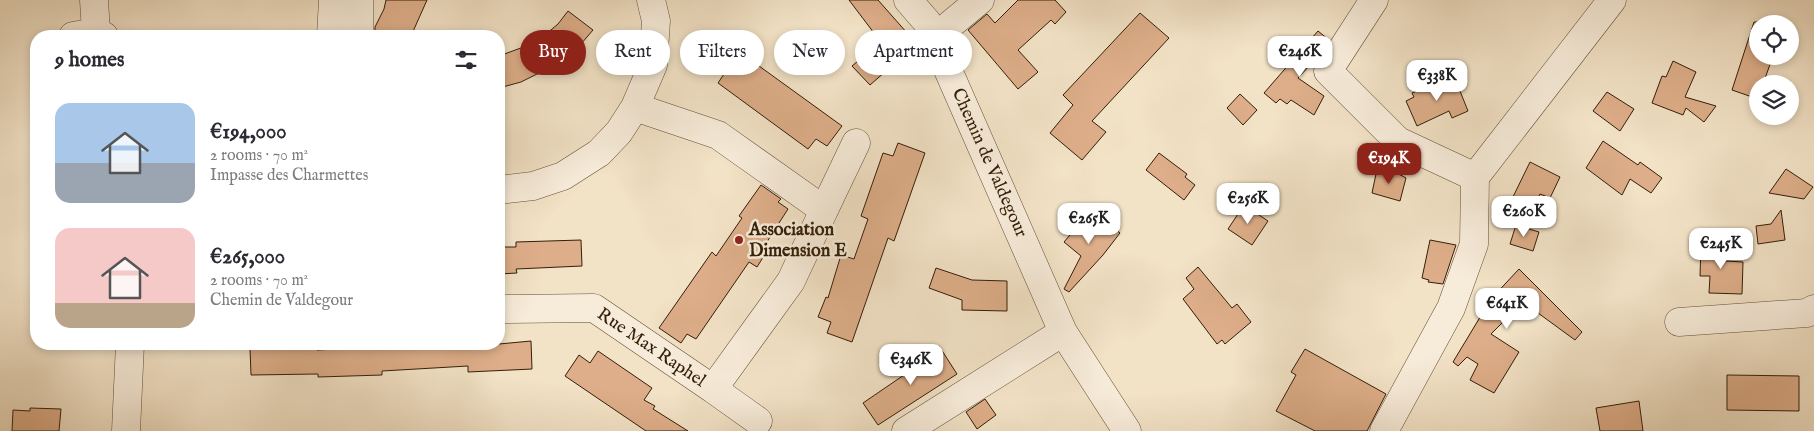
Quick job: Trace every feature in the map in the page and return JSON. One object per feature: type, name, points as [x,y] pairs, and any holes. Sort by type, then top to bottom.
[{"type":"street","points":[[91,30],[94,0]]},
{"type":"street","points":[[331,30],[333,0]]},
{"type":"street","points":[[359,0],[359,30]]},
{"type":"street","points":[[505,189],[532,186],[563,176],[599,153],[619,132],[636,107],[653,65],[656,21],[651,0]]},
{"type":"street","name":"Chemin de Valdegour","points":[[908,0],[927,22],[930,30]]},
{"type":"street","points":[[944,30],[980,0]]},
{"type":"street","points":[[1374,0],[1328,70],[1398,141],[1475,177]]},
{"type":"street","points":[[1384,431],[1451,308],[1474,244],[1475,177],[1612,0]]},
{"type":"street","name":"Chemin de Valdegour","points":[[950,75],[1063,332],[1127,431]]},
{"type":"street","points":[[636,107],[718,135],[824,210]]},
{"type":"street","name":"Rue Max Raphel","points":[[714,389],[791,281],[856,143]]},
{"type":"street","name":"Rue Max Raphel","points":[[505,309],[594,308],[714,389],[758,422]]},
{"type":"street","points":[[1679,322],[1807,313],[1814,309]]},
{"type":"street","points":[[906,431],[1063,332]]},
{"type":"street","points":[[126,431],[130,350]]},
{"type":"building","points":[[386,0],[427,0],[414,30],[375,30]]},
{"type":"building","points":[[849,0],[878,0],[904,30],[872,30]]},
{"type":"building","points":[[1018,0],[1055,0],[1066,12],[1055,24],[1051,20],[1018,50],[1038,72],[1018,89],[972,35],[972,30],[968,30],[987,14],[995,23]]},
{"type":"building","points":[[568,11],[593,30],[586,38],[586,30],[551,30]]},
{"type":"building","points":[[1140,13],[1169,38],[1092,121],[1106,132],[1082,160],[1050,133],[1073,105],[1063,95]]},
{"type":"building","points":[[1318,31],[1329,40],[1322,52],[1298,78],[1324,96],[1314,115],[1291,100],[1287,104],[1280,99],[1276,103],[1264,93]]},
{"type":"building","points":[[1749,37],[1749,65],[1770,65],[1766,75],[1749,75],[1749,96],[1732,90]]},
{"type":"building","points":[[520,48],[520,75],[535,75],[521,82],[505,86],[505,54]]},
{"type":"building","points":[[1673,61],[1696,72],[1685,97],[1716,106],[1704,122],[1686,108],[1683,115],[1652,103],[1662,76],[1666,77]]},
{"type":"building","points":[[764,70],[842,126],[827,146],[816,139],[808,149],[718,83],[723,75],[764,75]]},
{"type":"building","points":[[861,75],[881,75],[870,85]]},
{"type":"building","points":[[1456,81],[1468,111],[1452,118],[1449,111],[1417,126],[1406,101],[1414,97],[1412,93],[1438,82],[1441,86]]},
{"type":"building","points":[[1607,92],[1634,109],[1620,131],[1593,111]]},
{"type":"building","points":[[1240,94],[1257,110],[1243,125],[1227,108]]},
{"type":"building","points":[[1603,141],[1638,165],[1640,162],[1662,178],[1651,193],[1630,179],[1622,195],[1586,168]]},
{"type":"building","points":[[898,143],[925,153],[894,241],[888,238],[852,342],[827,333],[831,322],[818,317],[826,297],[828,298],[841,255],[854,259],[868,219],[861,216],[883,153],[893,156]]},
{"type":"building","points":[[1159,153],[1187,174],[1185,177],[1195,185],[1184,200],[1146,170]]},
{"type":"building","points":[[1530,162],[1560,177],[1550,198],[1540,194],[1531,211],[1511,201]]},
{"type":"building","points":[[1377,169],[1397,173],[1406,178],[1400,201],[1372,193]]},
{"type":"building","points":[[1786,169],[1813,187],[1804,199],[1769,193]]},
{"type":"building","points":[[761,185],[781,199],[778,202],[788,209],[763,248],[767,251],[757,267],[749,262],[696,339],[687,334],[681,343],[659,328],[712,252],[716,256],[742,218],[739,216]]},
{"type":"building","points":[[1244,205],[1268,221],[1252,245],[1228,229]]},
{"type":"building","points":[[1091,210],[1120,233],[1103,255],[1069,292],[1064,289],[1081,256],[1064,242]]},
{"type":"building","points":[[1781,210],[1785,240],[1758,244],[1756,226],[1771,224]]},
{"type":"building","points":[[1516,225],[1539,232],[1533,251],[1510,244]]},
{"type":"building","points":[[581,240],[582,266],[516,269],[517,273],[505,274],[505,247],[516,247],[516,242]]},
{"type":"building","points":[[1430,240],[1456,245],[1443,284],[1428,282],[1429,280],[1422,278]]},
{"type":"building","points":[[1701,244],[1725,245],[1725,261],[1743,262],[1742,294],[1709,293],[1710,276],[1700,276]]},
{"type":"building","points":[[1198,267],[1232,308],[1237,304],[1251,322],[1225,344],[1222,340],[1217,344],[1183,299],[1194,289],[1186,278]]},
{"type":"building","points":[[936,268],[972,280],[1007,281],[1007,311],[962,310],[962,300],[929,288]]},
{"type":"building","points":[[1519,269],[1582,332],[1575,340],[1523,302],[1491,334],[1519,352],[1494,393],[1470,380],[1478,364],[1467,357],[1458,366],[1453,362],[1491,299]]},
{"type":"building","points":[[531,341],[532,369],[468,372],[468,366],[382,371],[382,375],[318,377],[318,374],[251,375],[250,350],[505,350],[505,343]]},
{"type":"building","points":[[939,346],[957,374],[878,425],[863,403],[923,362],[920,359]]},
{"type":"building","points":[[1305,349],[1386,394],[1367,431],[1315,431],[1276,411],[1296,375],[1291,372]]},
{"type":"building","points":[[598,351],[652,388],[644,400],[655,406],[653,409],[688,431],[646,431],[565,376],[579,355],[590,363]]},
{"type":"building","points":[[1727,375],[1799,376],[1799,411],[1727,410]]},
{"type":"building","points":[[985,399],[996,415],[977,429],[966,412]]},
{"type":"building","points":[[1639,401],[1643,431],[1600,431],[1596,408]]},
{"type":"building","points":[[30,408],[61,409],[59,431],[12,431],[13,410],[30,411]]},
{"type":"place","name":"Association Dimension E","points":[[739,240]]}]
